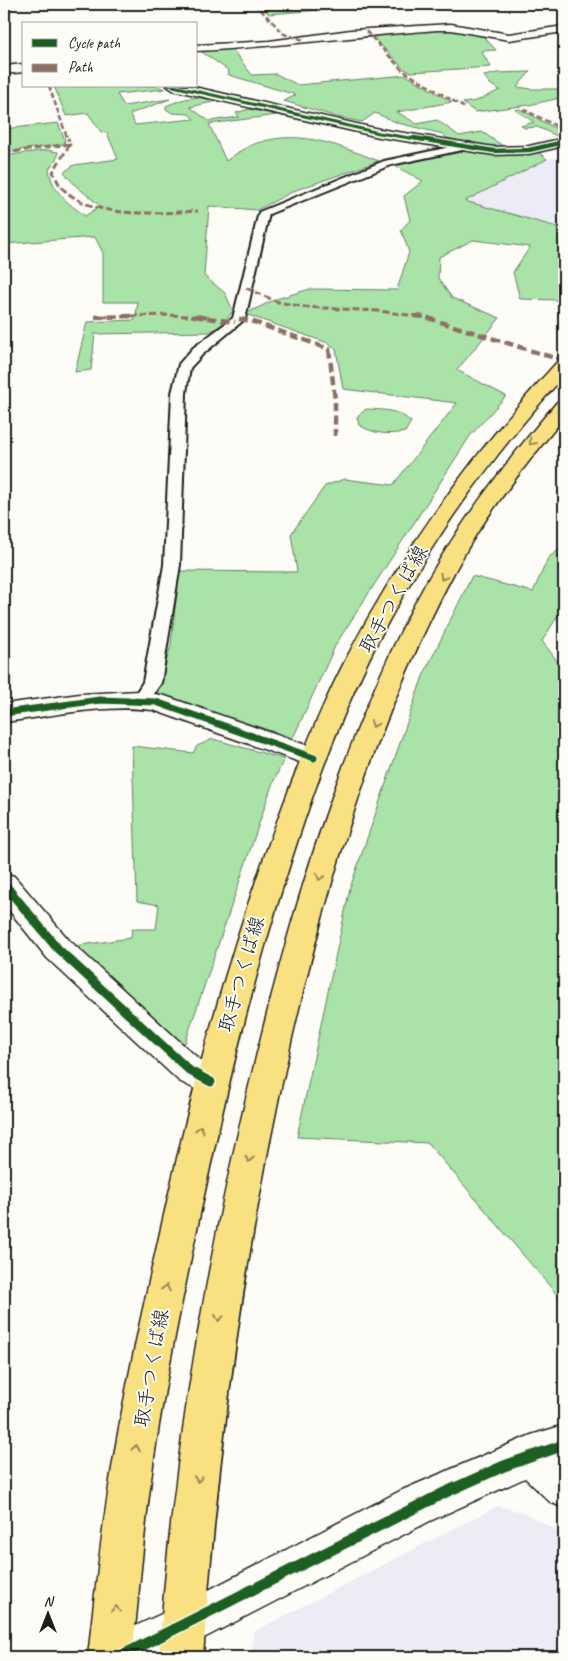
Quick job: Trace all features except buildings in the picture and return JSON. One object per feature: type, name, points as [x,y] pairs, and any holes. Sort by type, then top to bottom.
[{"type":"main road","name":"取手つくば線","points":[[110,1657],[133,1463],[165,1291],[211,1082],[259,913],[314,758],[368,639],[429,535],[485,455],[527,404],[564,365]]},
{"type":"main road","name":"取手つくば線","points":[[182,1642],[203,1437],[222,1302],[262,1094],[305,925],[352,777],[406,644],[462,542],[514,463],[564,406]]},
{"type":"street","points":[[198,48],[269,44],[366,31],[437,27],[451,27],[509,37],[564,29]]},
{"type":"street","points":[[4,70],[22,68]]},
{"type":"street","points":[[182,88],[379,133],[468,146],[508,151],[529,150],[564,142]]},
{"type":"street","points":[[4,713],[142,699],[156,702],[314,758]]},
{"type":"street","points":[[4,884],[58,949],[190,1071],[211,1082]]},
{"type":"street","points":[[119,1657],[182,1642],[415,1506],[548,1450],[564,1488]]},
{"type":"lane","points":[[142,699],[152,683],[172,565],[179,393],[184,367],[198,351],[239,319],[264,212],[388,163],[468,146]]},
{"type":"shaded area","points":[[564,156],[564,229],[464,202],[547,159]]},
{"type":"shaded area","points":[[498,1506],[522,1512],[554,1529],[564,1539],[564,1657],[252,1657],[253,1632]]},
{"type":"green space","points":[[259,4],[339,4],[344,8],[269,14]]},
{"type":"green space","points":[[451,29],[482,35],[496,50],[481,51],[491,67],[411,72],[404,69],[369,33]]},
{"type":"green space","points":[[231,48],[252,75],[276,74],[298,85],[406,75],[452,102],[397,112],[417,124],[437,120],[459,136],[482,132],[506,148],[446,138],[443,134],[398,123],[375,113],[362,122],[337,117],[284,101],[296,95],[229,75],[228,70],[199,50]]},
{"type":"green space","points":[[564,57],[564,97],[529,105],[475,112],[463,103],[476,101],[500,90],[490,84],[484,76],[497,73],[530,72],[517,87],[562,89],[560,70]]},
{"type":"green space","points":[[55,88],[162,88],[165,89],[117,94],[124,106],[170,99],[130,114],[135,125],[194,119],[189,114],[172,113],[166,109],[166,106],[191,98],[217,101],[190,107],[209,121],[239,117],[236,113],[249,109],[277,115],[209,124],[226,161],[249,146],[266,140],[299,138],[330,144],[379,161],[296,190],[257,210],[209,206],[204,276],[225,293],[233,311],[223,324],[209,332],[95,334],[91,370],[75,372],[87,322],[135,320],[138,302],[103,302],[103,253],[95,237],[4,244],[4,156],[47,150],[58,152],[58,156],[49,169],[57,191],[85,216],[100,206],[75,185],[64,172],[74,165],[118,159],[107,133],[101,132],[88,113],[66,116]]},
{"type":"green space","points":[[520,109],[564,133],[564,139],[537,127],[525,128],[521,126],[534,122],[515,110]]},
{"type":"green space","points":[[58,123],[65,140],[64,144],[4,152],[4,129]]},
{"type":"green space","points":[[465,148],[538,152],[547,159],[465,201],[564,229],[564,307],[558,300],[520,299],[513,272],[530,247],[473,240],[439,257],[438,278],[452,298],[500,318],[457,370],[506,396],[470,436],[336,644],[293,738],[157,694],[171,645],[179,571],[297,572],[291,534],[325,486],[344,479],[393,485],[457,403],[343,389],[336,349],[328,343],[245,314],[276,299],[310,289],[397,290],[409,252],[401,230],[410,220],[404,196],[423,181],[393,165]]},
{"type":"green space","points":[[366,409],[396,412],[411,422],[405,432],[375,432],[359,425],[357,417]]},
{"type":"green space","points":[[564,546],[564,606],[542,641],[564,670],[564,1303],[428,1143],[297,1137],[350,888],[423,676],[472,576],[533,592],[548,558]]},
{"type":"green space","points":[[213,739],[284,759],[272,785],[185,1043],[177,1042],[74,946],[131,938],[132,929],[156,929],[159,905],[137,901],[132,746],[193,753],[197,746]]},
{"type":"marked path","points":[[255,4],[284,34],[304,40]]},
{"type":"marked path","points":[[366,31],[402,70],[465,108]]},
{"type":"marked path","points":[[4,153],[70,144],[50,88]]},
{"type":"marked path","points":[[523,109],[564,130]]},
{"type":"marked path","points":[[70,144],[53,172],[61,188],[76,199],[94,206],[116,210],[138,212],[198,211]]},
{"type":"marked path","points":[[246,288],[278,302],[305,307],[378,311],[425,317],[564,361]]},
{"type":"marked path","points":[[95,317],[183,315],[218,318],[235,322]]},
{"type":"marked path","points":[[239,319],[251,321],[329,349],[335,400],[335,436]]},
{"type":"cycle path","points":[[182,88],[379,133],[494,151],[529,150],[564,142]]},
{"type":"cycle path","points":[[4,713],[100,700],[156,702],[314,758]]},
{"type":"cycle path","points":[[4,884],[58,949],[190,1071],[211,1082]]},
{"type":"cycle path","points":[[119,1657],[446,1492],[504,1466],[564,1445]]}]
